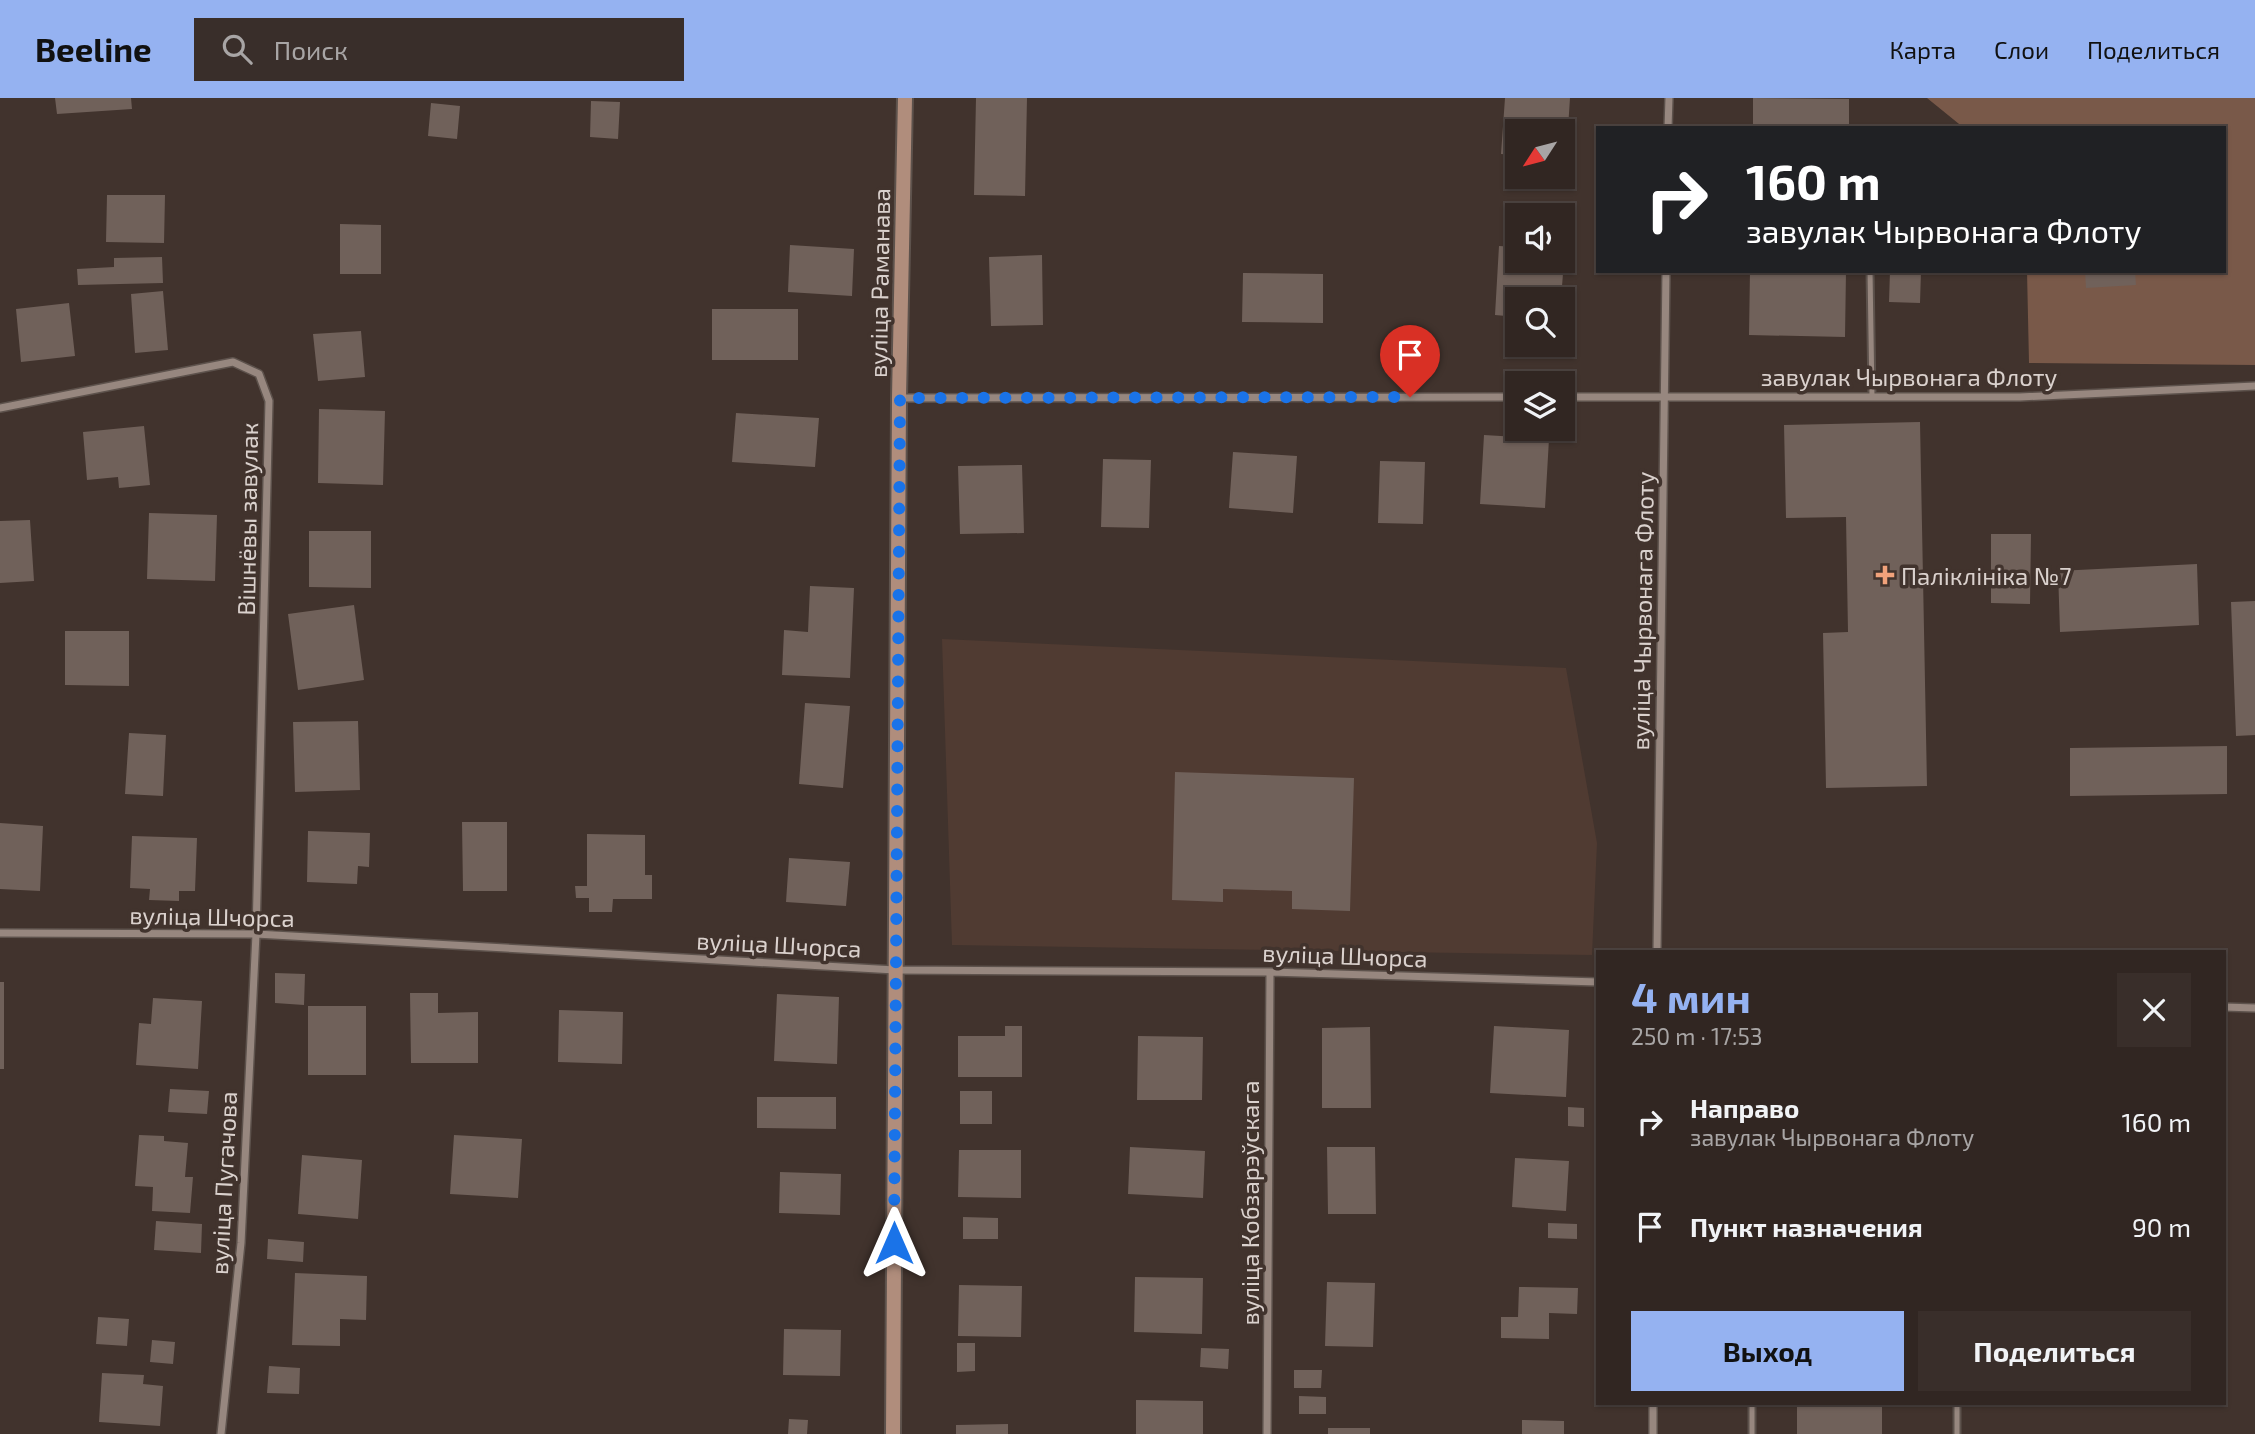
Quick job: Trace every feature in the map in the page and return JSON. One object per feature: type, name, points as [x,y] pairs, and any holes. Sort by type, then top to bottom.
[{"type":"main road","name":"вуліца Раманава","points":[[893,1434],[900,398],[905,98]]},
{"type":"street","points":[[1668,126],[1669,98]]},
{"type":"street","name":"вуліца Чырвонага Флоту","points":[[1657,950],[1666,273]]},
{"type":"street","name":"Вішнёвы завулак","points":[[0,408],[233,362],[259,374],[269,401],[256,934]]},
{"type":"street","name":"завулак Чырвонага Флоту","points":[[1575,397],[2020,397],[2255,386]]},
{"type":"street","points":[[900,398],[1505,397]]},
{"type":"street","name":"вуліца Шчорса","points":[[0,933],[256,934],[895,970],[1270,971],[1596,982]]},
{"type":"street","name":"вуліца Пугачова","points":[[222,1434],[241,1243],[256,934]]},
{"type":"street","name":"вуліца Кобзарэўскага","points":[[1267,1434],[1270,971]]},
{"type":"street","points":[[2226,1007],[2255,1008]]},
{"type":"street","points":[[1653,1405],[1653,1434]]},
{"type":"lane","points":[[1870,273],[1872,397]]},
{"type":"lane","points":[[1752,1405],[1752,1434]]},
{"type":"lane","points":[[1957,1405],[1957,1434]]},
{"type":"shaded area","points":[[1927,98],[2255,98],[2255,365],[2029,363],[2027,273],[2226,273],[2226,126],[1962,126]]},
{"type":"shaded area","points":[[942,639],[1566,668],[1597,843],[1592,955],[952,945]]},
{"type":"building","points":[[55,98],[131,98],[132,109],[57,114]]},
{"type":"building","points":[[976,98],[1027,98],[1025,196],[974,195]]},
{"type":"building","points":[[1505,98],[1570,98],[1569,119],[1505,119],[1505,154],[1501,154]]},
{"type":"building","points":[[1753,98],[1849,99],[1849,126],[1753,126]]},
{"type":"building","points":[[591,101],[620,102],[618,139],[590,137]]},
{"type":"building","points":[[431,103],[460,106],[457,139],[428,136]]},
{"type":"building","points":[[107,195],[165,195],[164,243],[106,242]]},
{"type":"building","points":[[340,224],[381,225],[381,274],[340,274]]},
{"type":"building","points":[[790,245],[854,249],[852,296],[788,292]]},
{"type":"building","points":[[1499,246],[1505,246],[1505,273],[1563,273],[1562,287],[1505,287],[1505,316],[1495,315]]},
{"type":"building","points":[[1042,255],[1043,325],[991,326],[989,257]]},
{"type":"building","points":[[162,257],[163,283],[78,285],[77,269],[114,267],[114,258]]},
{"type":"building","points":[[1243,273],[1323,274],[1323,323],[1242,322]]},
{"type":"building","points":[[1750,273],[1846,273],[1845,337],[1749,335]]},
{"type":"building","points":[[1890,273],[1921,273],[1920,303],[1889,302]]},
{"type":"building","points":[[2085,273],[2135,273],[2136,285],[2086,288]]},
{"type":"building","points":[[163,291],[168,350],[135,353],[131,294]]},
{"type":"building","points":[[69,303],[75,356],[21,362],[16,309]]},
{"type":"building","points":[[712,309],[798,309],[798,360],[712,360]]},
{"type":"building","points":[[361,331],[365,377],[318,381],[313,334]]},
{"type":"building","points":[[319,409],[385,411],[383,485],[318,483]]},
{"type":"building","points":[[736,413],[819,418],[815,467],[732,462]]},
{"type":"building","name":"Паліклініка №7","points":[[1920,422],[1927,786],[1826,788],[1823,633],[1848,632],[1846,517],[1786,518],[1784,425]]},
{"type":"building","points":[[144,426],[150,485],[119,488],[118,477],[87,480],[83,432]]},
{"type":"building","points":[[1484,435],[1505,436],[1505,441],[1549,441],[1545,508],[1480,504]]},
{"type":"building","points":[[1233,452],[1297,456],[1293,513],[1229,508]]},
{"type":"building","points":[[1103,459],[1151,460],[1149,528],[1101,527]]},
{"type":"building","points":[[1380,461],[1425,462],[1423,524],[1378,523]]},
{"type":"building","points":[[1022,465],[1024,533],[960,534],[958,466]]},
{"type":"building","points":[[149,513],[217,515],[215,581],[147,579]]},
{"type":"building","points":[[30,520],[34,581],[0,583],[0,521]]},
{"type":"building","points":[[309,531],[371,531],[371,588],[309,587]]},
{"type":"building","points":[[1991,534],[2031,534],[2030,604],[1991,603]]},
{"type":"building","points":[[2197,564],[2199,625],[2060,632],[2058,571]]},
{"type":"building","points":[[810,586],[854,588],[850,678],[782,675],[784,630],[808,632]]},
{"type":"building","points":[[2255,601],[2255,735],[2236,736],[2231,602]]},
{"type":"building","points":[[354,605],[364,680],[298,690],[288,614]]},
{"type":"building","points":[[65,631],[129,631],[129,686],[65,685]]},
{"type":"building","points":[[805,703],[850,706],[843,788],[799,784]]},
{"type":"building","points":[[358,721],[360,790],[295,792],[293,722]]},
{"type":"building","points":[[129,733],[166,735],[163,796],[125,794]]},
{"type":"building","points":[[2227,746],[2227,794],[2070,796],[2070,748]]},
{"type":"building","points":[[1175,772],[1354,778],[1350,911],[1292,909],[1292,891],[1223,889],[1223,902],[1172,900]]},
{"type":"building","points":[[462,822],[507,822],[507,891],[463,891]]},
{"type":"building","points":[[0,823],[43,826],[40,891],[0,889]]},
{"type":"building","points":[[308,831],[370,833],[369,867],[358,866],[357,884],[307,882]]},
{"type":"building","points":[[587,834],[645,835],[645,875],[652,875],[652,899],[613,899],[612,912],[589,912],[589,898],[576,898],[575,886],[587,886]]},
{"type":"building","points":[[132,836],[197,838],[195,891],[179,891],[179,901],[149,900],[150,889],[130,888]]},
{"type":"building","points":[[789,858],[850,862],[846,906],[786,902]]},
{"type":"building","points":[[275,973],[305,974],[304,1005],[275,1003]]},
{"type":"building","points":[[0,982],[4,982],[4,1069],[0,1069]]},
{"type":"building","points":[[410,993],[438,993],[438,1013],[478,1012],[478,1063],[411,1063]]},
{"type":"building","points":[[777,994],[839,997],[837,1064],[774,1061]]},
{"type":"building","points":[[153,998],[202,1001],[198,1069],[136,1065],[139,1023],[151,1024]]},
{"type":"building","points":[[308,1006],[366,1006],[366,1075],[308,1075]]},
{"type":"building","points":[[559,1010],[623,1012],[622,1064],[558,1062]]},
{"type":"building","points":[[1005,1026],[1022,1026],[1022,1077],[958,1077],[958,1036],[1005,1036]]},
{"type":"building","points":[[1494,1026],[1569,1030],[1566,1097],[1490,1093]]},
{"type":"building","points":[[1370,1027],[1371,1108],[1322,1108],[1322,1028]]},
{"type":"building","points":[[1138,1036],[1203,1037],[1202,1100],[1137,1100]]},
{"type":"building","points":[[170,1089],[209,1091],[207,1114],[168,1112]]},
{"type":"building","points":[[960,1091],[992,1091],[992,1124],[960,1124]]},
{"type":"building","points":[[757,1097],[836,1097],[836,1129],[757,1128]]},
{"type":"building","points":[[1568,1107],[1584,1108],[1584,1127],[1568,1126]]},
{"type":"building","points":[[139,1135],[164,1136],[164,1141],[188,1143],[185,1177],[193,1177],[190,1213],[152,1211],[153,1187],[135,1186]]},
{"type":"building","points":[[454,1135],[522,1139],[518,1198],[450,1194]]},
{"type":"building","points":[[1130,1147],[1205,1151],[1203,1198],[1128,1194]]},
{"type":"building","points":[[1327,1147],[1375,1147],[1376,1214],[1328,1214]]},
{"type":"building","points":[[959,1150],[1021,1150],[1021,1198],[958,1197]]},
{"type":"building","points":[[302,1155],[362,1160],[358,1219],[298,1214]]},
{"type":"building","points":[[1515,1158],[1569,1161],[1566,1211],[1512,1207]]},
{"type":"building","points":[[780,1172],[841,1174],[840,1215],[779,1213]]},
{"type":"building","points":[[963,1217],[998,1218],[998,1239],[963,1239]]},
{"type":"building","points":[[156,1221],[202,1224],[201,1253],[154,1250]]},
{"type":"building","points":[[1548,1223],[1577,1224],[1577,1239],[1548,1238]]},
{"type":"building","points":[[268,1239],[304,1242],[303,1262],[267,1259]]},
{"type":"building","points":[[295,1273],[367,1276],[366,1320],[340,1319],[340,1346],[292,1345]]},
{"type":"building","points":[[1135,1277],[1203,1278],[1202,1334],[1134,1332]]},
{"type":"building","points":[[1327,1282],[1375,1283],[1373,1347],[1325,1346]]},
{"type":"building","points":[[959,1285],[1022,1286],[1021,1337],[958,1336]]},
{"type":"building","points":[[1519,1287],[1578,1288],[1577,1314],[1549,1313],[1549,1339],[1501,1338],[1501,1317],[1518,1317]]},
{"type":"building","points":[[98,1317],[129,1319],[127,1346],[96,1344]]},
{"type":"building","points":[[784,1329],[841,1330],[840,1376],[783,1375]]},
{"type":"building","points":[[152,1340],[175,1342],[173,1364],[150,1362]]},
{"type":"building","points":[[957,1343],[975,1343],[975,1371],[957,1372]]},
{"type":"building","points":[[1201,1348],[1229,1349],[1228,1369],[1200,1367]]},
{"type":"building","points":[[269,1366],[300,1368],[299,1394],[267,1393]]},
{"type":"building","points":[[1294,1370],[1322,1370],[1321,1388],[1294,1388]]},
{"type":"building","points":[[102,1373],[144,1375],[143,1384],[163,1386],[160,1426],[99,1422]]},
{"type":"building","points":[[1299,1396],[1326,1397],[1326,1414],[1299,1414]]},
{"type":"building","points":[[1136,1400],[1203,1401],[1203,1434],[1136,1434]]},
{"type":"building","points":[[1797,1405],[1882,1405],[1882,1434],[1797,1434]]},
{"type":"building","points":[[789,1419],[808,1420],[807,1434],[788,1434]]},
{"type":"building","points":[[1522,1420],[1564,1421],[1564,1434],[1522,1434]]},
{"type":"building","points":[[1008,1424],[1008,1434],[956,1434],[956,1425]]},
{"type":"building","points":[[1328,1428],[1370,1428],[1370,1434],[1328,1434]]},
{"type":"place","name":"Паліклініка №7","points":[[1885,575]]},
{"type":"route","points":[[894,1243],[900,398],[1410,397]]}]
